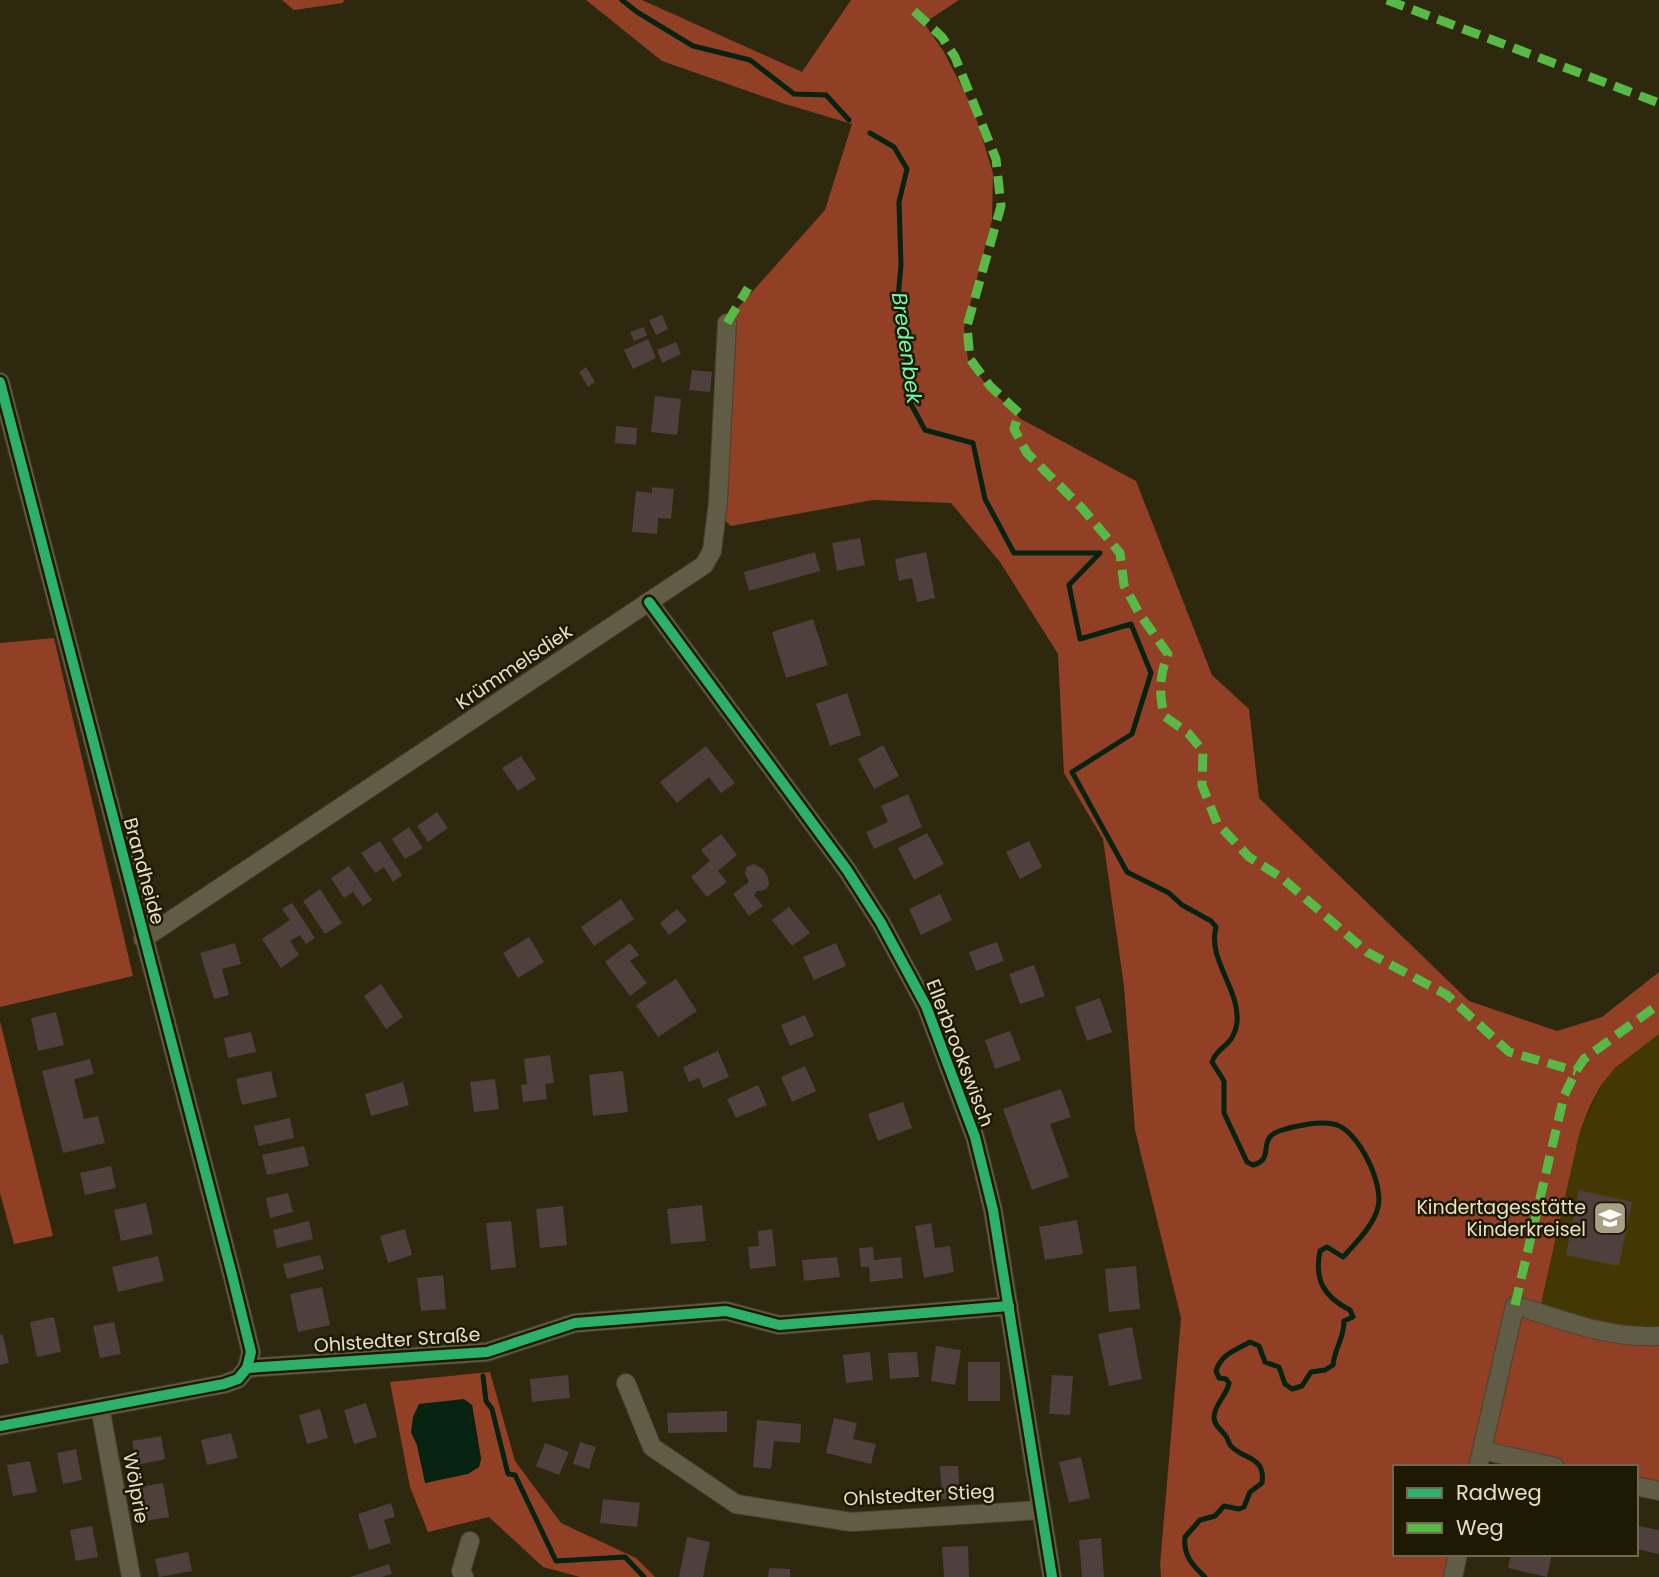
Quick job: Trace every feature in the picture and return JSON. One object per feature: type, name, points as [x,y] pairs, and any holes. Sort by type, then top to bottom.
[{"type":"street","name":"Krümmelsdiek","points":[[143,939],[704,565],[712,551],[718,502],[727,323]]},
{"type":"street","name":"Brandheide","points":[[0,382],[251,1352],[247,1368]]},
{"type":"street","name":"Ellerbrookswisch","points":[[649,602],[847,870],[881,923],[926,1006],[975,1138],[993,1210],[1040,1510]]},
{"type":"street","points":[[1538,1465],[1480,1458],[1515,1305],[1588,1329],[1615,1334],[1659,1336]]},
{"type":"street","name":"Ohlstedter Straße","points":[[0,1426],[224,1384],[238,1379],[247,1368],[487,1352],[575,1323],[726,1311],[779,1325],[1009,1307]]},
{"type":"street","name":"Ohlstedter Stieg","points":[[626,1383],[652,1447],[736,1504],[851,1522],[1040,1510]]},
{"type":"street","name":"Wölprie","points":[[100,1407],[131,1577]]},
{"type":"street","points":[[1638,1486],[1659,1491]]},
{"type":"street","points":[[1040,1510],[1052,1577]]},
{"type":"street","points":[[464,1577],[461,1571],[470,1541]]},
{"type":"street","points":[[1453,1577],[1458,1556]]},
{"type":"shaded area","points":[[282,0],[344,0],[343,3],[294,10]]},
{"type":"shaded area","points":[[586,0],[642,0],[802,72],[851,0],[959,0],[924,23],[944,52],[974,111],[993,173],[992,220],[964,328],[968,360],[987,386],[1021,419],[1136,481],[1212,675],[1249,709],[1259,798],[1469,1001],[1557,1031],[1602,1017],[1659,972],[1659,1034],[1615,1068],[1601,1085],[1580,1131],[1541,1304],[1576,1318],[1659,1329],[1659,1489],[1638,1484],[1638,1465],[1549,1465],[1483,1450],[1479,1465],[1393,1465],[1393,1556],[1458,1556],[1453,1577],[1161,1577],[1181,1318],[1135,1130],[1124,986],[1103,839],[1064,773],[1058,654],[1000,562],[951,503],[873,500],[731,526],[722,518],[735,311],[825,210],[852,124],[785,104],[662,61]]},
{"type":"shaded area","points":[[54,638],[133,976],[0,1007],[0,643]]},
{"type":"shaded area","points":[[0,1021],[53,1236],[14,1244],[0,1193]]},
{"type":"shaded area","name":"Kindertagesstätte Kinderkreisel","points":[[1659,1034],[1659,1329],[1649,1330],[1576,1318],[1541,1305],[1580,1131],[1601,1085],[1615,1068]]},
{"type":"shaded area","points":[[490,1372],[515,1461],[561,1523],[636,1558],[655,1577],[580,1577],[543,1567],[489,1517],[428,1532],[410,1487],[390,1382]],"holes":[[[472,1405],[481,1459],[479,1467],[426,1483],[411,1432]]]},
{"type":"shaded area","points":[[464,1399],[472,1405],[481,1459],[479,1467],[468,1474],[425,1483],[417,1445],[411,1432],[413,1417],[419,1404]]},
{"type":"building","points":[[662,315],[668,329],[656,335],[649,320]]},
{"type":"building","points":[[644,327],[647,336],[634,341],[630,332]]},
{"type":"building","points":[[648,339],[656,358],[633,369],[624,350]]},
{"type":"building","points":[[676,342],[681,354],[662,363],[657,350]]},
{"type":"building","points":[[586,367],[595,382],[588,387],[579,372]]},
{"type":"building","points":[[692,370],[712,372],[710,392],[689,390]]},
{"type":"building","points":[[655,396],[681,399],[677,435],[651,432]]},
{"type":"building","points":[[616,426],[637,428],[636,445],[615,443]]},
{"type":"building","points":[[652,487],[674,489],[671,519],[658,518],[657,534],[632,532],[636,491],[652,493]]},
{"type":"building","points":[[860,538],[865,565],[837,571],[832,543]]},
{"type":"building","points":[[815,552],[820,571],[749,591],[744,572]]},
{"type":"building","points":[[926,552],[935,598],[917,602],[912,578],[899,581],[895,559]]},
{"type":"building","points":[[813,619],[828,665],[786,678],[772,632]]},
{"type":"building","points":[[847,693],[861,735],[830,746],[816,704]]},
{"type":"building","points":[[883,745],[899,776],[874,789],[858,759]]},
{"type":"building","points":[[706,746],[735,783],[721,793],[709,777],[677,803],[660,782]]},
{"type":"building","points":[[521,756],[536,779],[518,791],[502,768]]},
{"type":"building","points":[[908,794],[922,827],[874,849],[866,832],[888,822],[881,806]]},
{"type":"building","points":[[437,812],[448,828],[428,842],[417,826]]},
{"type":"building","points":[[409,827],[423,848],[405,859],[392,839]]},
{"type":"building","points":[[927,833],[944,864],[914,880],[898,848]]},
{"type":"building","points":[[721,834],[737,855],[718,871],[727,882],[707,897],[691,877],[710,861],[701,850]]},
{"type":"building","points":[[380,841],[402,875],[393,882],[384,867],[375,873],[361,853]]},
{"type":"building","points":[[1029,841],[1042,867],[1020,879],[1006,852]]},
{"type":"building","points":[[754,864],[763,869],[769,885],[754,895],[763,906],[749,916],[733,894],[749,882],[745,874],[746,867]]},
{"type":"building","points":[[349,866],[372,900],[363,906],[353,892],[344,898],[331,878]]},
{"type":"building","points":[[320,889],[342,923],[325,934],[303,901]]},
{"type":"building","points":[[940,894],[952,920],[921,935],[909,909]]},
{"type":"building","points":[[621,899],[634,919],[594,946],[581,927]]},
{"type":"building","points":[[292,903],[315,938],[306,944],[300,935],[290,941],[299,955],[281,968],[262,939],[290,920],[282,909]]},
{"type":"building","points":[[789,907],[810,933],[792,946],[772,920]]},
{"type":"building","points":[[677,909],[687,921],[669,935],[660,923]]},
{"type":"building","points":[[529,937],[544,962],[518,978],[503,953]]},
{"type":"building","points":[[997,942],[1004,961],[976,971],[969,952]]},
{"type":"building","points":[[235,943],[241,964],[222,969],[229,995],[214,999],[200,953]]},
{"type":"building","points":[[630,943],[639,955],[630,961],[647,983],[630,996],[605,962]]},
{"type":"building","points":[[836,943],[846,966],[814,980],[803,957]]},
{"type":"building","points":[[1034,965],[1045,996],[1020,1004],[1009,974]]},
{"type":"building","points":[[676,979],[697,1011],[658,1037],[636,1005]]},
{"type":"building","points":[[381,984],[403,1017],[386,1029],[364,996]]},
{"type":"building","points":[[1100,998],[1112,1032],[1087,1041],[1075,1007]]},
{"type":"building","points":[[56,1012],[64,1045],[38,1051],[31,1018]]},
{"type":"building","points":[[805,1015],[814,1036],[790,1046],[781,1025]]},
{"type":"building","points":[[1010,1031],[1021,1060],[995,1069],[985,1040]]},
{"type":"building","points":[[251,1032],[256,1052],[228,1058],[224,1038]]},
{"type":"building","points":[[718,1051],[729,1077],[703,1088],[699,1078],[689,1082],[683,1067]]},
{"type":"building","points":[[550,1055],[554,1083],[545,1084],[547,1099],[523,1102],[521,1085],[527,1084],[524,1059]]},
{"type":"building","points":[[90,1059],[94,1074],[74,1079],[84,1119],[98,1116],[105,1143],[63,1153],[42,1071]]},
{"type":"building","points":[[805,1066],[816,1091],[792,1102],[781,1077]]},
{"type":"building","points":[[271,1071],[277,1097],[242,1105],[236,1079]]},
{"type":"building","points":[[623,1071],[628,1112],[593,1116],[589,1075]]},
{"type":"building","points":[[495,1079],[499,1109],[474,1112],[470,1082]]},
{"type":"building","points":[[403,1082],[409,1105],[371,1116],[365,1094]]},
{"type":"building","points":[[758,1085],[767,1105],[736,1118],[727,1099]]},
{"type":"building","points":[[1061,1089],[1071,1117],[1050,1124],[1069,1177],[1032,1190],[1003,1109]]},
{"type":"building","points":[[903,1102],[912,1128],[878,1141],[868,1114]]},
{"type":"building","points":[[290,1118],[294,1138],[259,1146],[254,1126]]},
{"type":"building","points":[[304,1146],[309,1166],[267,1175],[262,1155]]},
{"type":"building","points":[[111,1166],[116,1188],[85,1195],[80,1173]]},
{"type":"building","points":[[1579,1190],[1632,1202],[1619,1266],[1566,1255]]},
{"type":"building","points":[[288,1193],[293,1212],[270,1218],[266,1198]]},
{"type":"building","points":[[146,1203],[153,1234],[121,1241],[114,1210]]},
{"type":"building","points":[[702,1205],[706,1241],[671,1244],[667,1209]]},
{"type":"building","points":[[563,1206],[567,1245],[540,1248],[536,1209]]},
{"type":"building","points":[[1077,1220],[1083,1254],[1045,1260],[1039,1227]]},
{"type":"building","points":[[309,1221],[313,1239],[277,1248],[273,1230]]},
{"type":"building","points":[[511,1221],[516,1267],[491,1270],[486,1223]]},
{"type":"building","points":[[931,1223],[935,1248],[950,1246],[954,1272],[924,1278],[915,1226]]},
{"type":"building","points":[[405,1229],[412,1255],[388,1263],[380,1236]]},
{"type":"building","points":[[772,1229],[776,1266],[750,1269],[748,1247],[759,1246],[758,1231]]},
{"type":"building","points":[[873,1247],[874,1260],[901,1257],[903,1278],[870,1282],[869,1267],[861,1267],[859,1248]]},
{"type":"building","points":[[320,1255],[324,1269],[287,1279],[283,1264]]},
{"type":"building","points":[[158,1256],[164,1281],[118,1292],[112,1267]]},
{"type":"building","points":[[837,1257],[840,1277],[804,1281],[802,1260]]},
{"type":"building","points":[[1136,1266],[1140,1309],[1109,1312],[1105,1269]]},
{"type":"building","points":[[443,1275],[446,1309],[421,1311],[417,1278]]},
{"type":"building","points":[[322,1287],[330,1325],[298,1332],[290,1294]]},
{"type":"building","points":[[54,1317],[61,1352],[37,1357],[30,1322]]},
{"type":"building","points":[[114,1322],[121,1354],[100,1358],[93,1326]]},
{"type":"building","points":[[1132,1327],[1142,1379],[1109,1386],[1098,1334]]},
{"type":"building","points":[[0,1335],[3,1335],[9,1363],[0,1365]]},
{"type":"building","points":[[936,1346],[961,1350],[955,1385],[931,1381]]},
{"type":"building","points":[[870,1352],[873,1380],[846,1383],[843,1355]]},
{"type":"building","points":[[917,1352],[919,1377],[890,1379],[888,1353]]},
{"type":"building","points":[[968,1362],[1000,1362],[1000,1401],[968,1401]]},
{"type":"building","points":[[568,1375],[570,1398],[532,1402],[530,1379]]},
{"type":"building","points":[[1052,1375],[1073,1376],[1070,1415],[1049,1414]]},
{"type":"building","points":[[366,1403],[377,1437],[354,1444],[344,1410]]},
{"type":"building","points":[[320,1409],[328,1438],[307,1444],[299,1415]]},
{"type":"building","points":[[727,1411],[727,1432],[668,1433],[667,1413]]},
{"type":"building","points":[[834,1418],[857,1423],[853,1439],[876,1444],[871,1464],[826,1453]]},
{"type":"building","points":[[757,1420],[801,1424],[800,1443],[774,1441],[771,1469],[753,1467]]},
{"type":"building","points":[[231,1433],[238,1458],[207,1465],[201,1440]]},
{"type":"building","points":[[161,1436],[165,1459],[137,1465],[132,1441]]},
{"type":"building","points":[[580,1442],[596,1447],[589,1469],[573,1464]]},
{"type":"building","points":[[545,1443],[569,1452],[559,1475],[536,1466]]},
{"type":"building","points":[[76,1449],[82,1480],[63,1484],[57,1453]]},
{"type":"building","points":[[1081,1457],[1090,1498],[1069,1503],[1059,1462]]},
{"type":"building","points":[[30,1461],[37,1492],[13,1496],[7,1465]]},
{"type":"building","points":[[940,1466],[958,1466],[960,1499],[942,1499]]},
{"type":"building","points":[[163,1483],[169,1517],[146,1521],[139,1487]]},
{"type":"building","points":[[603,1499],[640,1503],[637,1527],[600,1523]]},
{"type":"building","points":[[391,1503],[395,1517],[384,1520],[391,1543],[369,1550],[358,1514]]},
{"type":"building","points":[[92,1526],[98,1557],[76,1561],[70,1530]]},
{"type":"building","points":[[1639,1526],[1659,1530],[1659,1554],[1638,1549]]},
{"type":"building","points":[[687,1537],[710,1542],[703,1577],[679,1577]]},
{"type":"building","points":[[1101,1538],[1104,1577],[1082,1577],[1079,1540]]},
{"type":"building","points":[[968,1546],[969,1577],[944,1577],[942,1547]]},
{"type":"building","points":[[188,1552],[192,1571],[159,1577],[155,1559]]},
{"type":"building","points":[[1511,1556],[1552,1556],[1547,1577],[1508,1568]]},
{"type":"building","points":[[389,1564],[392,1574],[382,1577],[350,1577]]},
{"type":"building","points":[[769,1568],[790,1569],[790,1577],[768,1577]]},
{"type":"waterway","name":"Bredenbek","points":[[622,0],[693,46],[750,60],[794,94],[826,95],[849,120]]},
{"type":"waterway","name":"Bredenbek","points":[[870,133],[894,147],[907,169],[899,202],[901,265],[898,298],[903,320],[911,404],[925,430],[973,443],[985,499],[1014,553],[1100,553],[1069,585],[1080,639],[1131,624],[1151,673],[1132,734],[1072,772],[1127,872],[1169,893],[1182,905],[1211,921],[1216,927],[1216,951],[1234,998],[1237,1022],[1233,1037],[1212,1062],[1224,1081],[1224,1113],[1247,1162],[1253,1165],[1260,1162],[1264,1158],[1268,1139],[1279,1131],[1308,1124],[1337,1125],[1354,1138],[1361,1148],[1377,1186],[1379,1197],[1376,1214],[1355,1244],[1343,1257],[1327,1247],[1320,1251],[1318,1271],[1323,1286],[1334,1299],[1350,1310],[1353,1317],[1344,1321],[1333,1365],[1325,1370],[1311,1372],[1302,1386],[1292,1389],[1285,1384],[1279,1367],[1265,1362],[1259,1346],[1250,1342],[1230,1353],[1218,1365],[1216,1371],[1219,1378],[1226,1379],[1229,1383],[1218,1404],[1215,1423],[1235,1450],[1257,1463],[1262,1474],[1262,1483],[1250,1492],[1244,1507],[1239,1509],[1224,1506],[1215,1516],[1200,1520],[1185,1537],[1185,1549],[1189,1559],[1205,1577]]},
{"type":"waterway","points":[[483,1376],[486,1401],[492,1409],[508,1474],[515,1475],[556,1561],[625,1557],[644,1577]]},
{"type":"marked path","points":[[1387,0],[1659,103]]},
{"type":"marked path","points":[[914,11],[942,37],[955,57],[996,159],[1001,206],[967,326],[970,359],[990,386],[1019,413],[1014,429],[1027,453],[1082,508],[1120,553],[1124,585],[1139,613],[1168,654],[1161,685],[1164,716],[1188,733],[1203,751],[1202,785],[1217,823],[1249,857],[1282,878],[1367,952],[1447,995],[1509,1052],[1576,1071]]},
{"type":"marked path","points":[[727,323],[748,288]]},
{"type":"marked path","points":[[1515,1305],[1564,1096],[1584,1059],[1659,1004]]},
{"type":"cycle path","points":[[0,382],[232,1275],[251,1352],[247,1368]]},
{"type":"cycle path","points":[[649,602],[847,870],[881,923],[926,1006],[975,1137],[993,1210],[1052,1577]]},
{"type":"cycle path","points":[[0,1426],[224,1384],[238,1379],[247,1368],[487,1352],[575,1323],[726,1311],[779,1325],[1009,1306]]},
{"type":"place","name":"Kindertagesstätte Kinderkreisel","points":[[1610,1218]]}]
